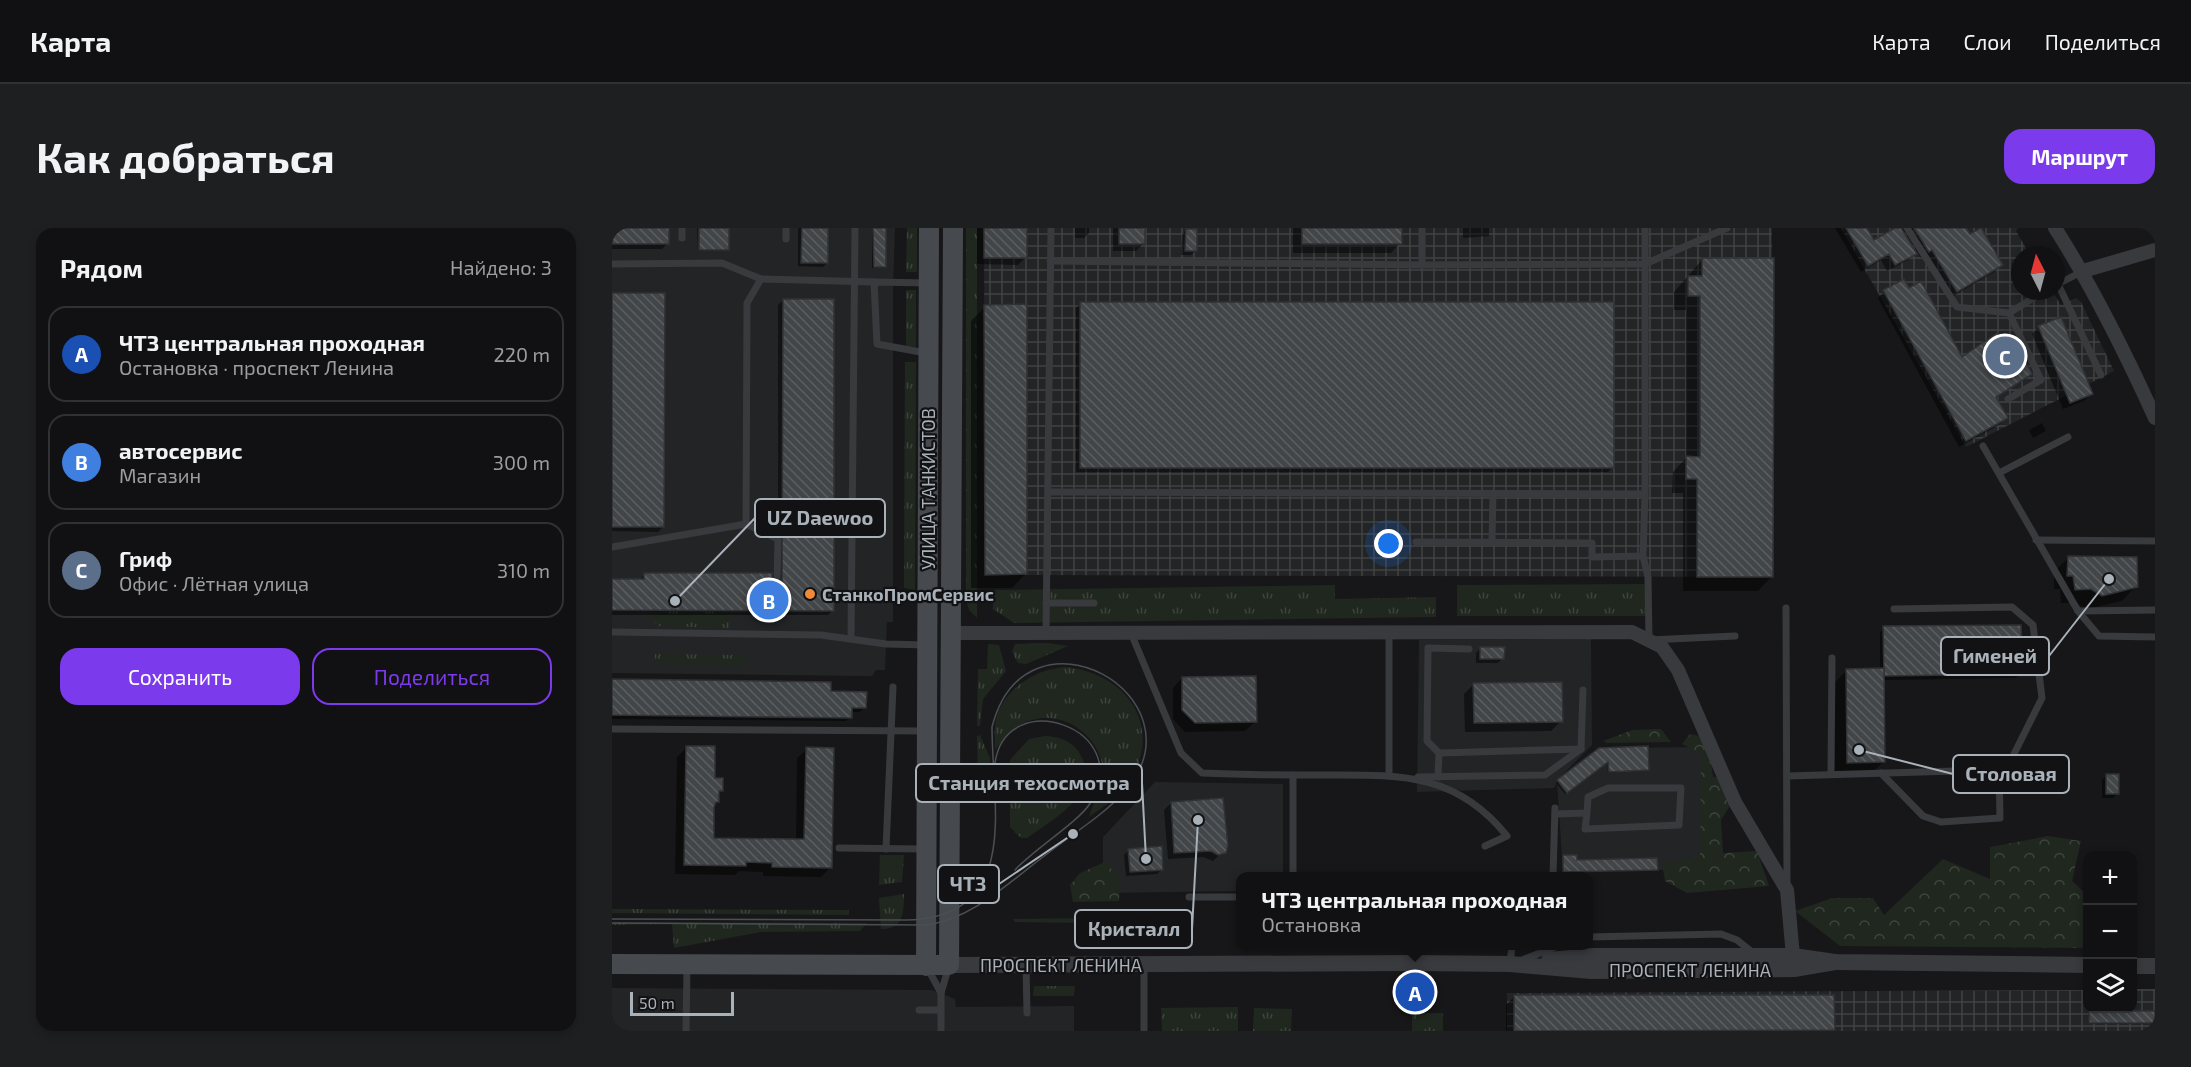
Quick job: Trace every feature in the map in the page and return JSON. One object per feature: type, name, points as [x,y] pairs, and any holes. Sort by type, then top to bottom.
[{"type":"main road","name":"УЛИЦА ТАНКИСТОВ","points":[[926,966],[928,228]]},
{"type":"main road","name":"УЛИЦА ТАНКИСТОВ","points":[[949,965],[953,228]]},
{"type":"main road","points":[[928,639],[950,633]]},
{"type":"main road","name":"ПРОСПЕКТ ЛЕНИНА","points":[[612,964],[949,965]]},
{"type":"street","points":[[2055,228],[2083,271],[2154,411]]},
{"type":"street","points":[[2083,271],[2155,250]]},
{"type":"street","points":[[950,633],[1632,632],[1662,647],[1678,670],[1735,802],[1787,890],[1793,956],[1787,965],[1779,969]]},
{"type":"street","name":"ПРОСПЕКТ ЛЕНИНА","points":[[949,965],[1592,963],[1750,953],[1835,962],[2083,965]]},
{"type":"street","name":"ПРОСПЕКТ ЛЕНИНА","points":[[1592,963],[1732,970],[1779,969],[1835,962]]},
{"type":"street","points":[[2137,966],[2155,966]]},
{"type":"lane","points":[[682,228],[682,238]]},
{"type":"lane","points":[[786,228],[786,239]]},
{"type":"lane","points":[[851,639],[855,228]]},
{"type":"lane","points":[[1046,633],[1051,228]]},
{"type":"lane","points":[[1422,228],[1422,265]]},
{"type":"lane","points":[[1645,228],[1643,556],[1647,577],[1649,640],[1735,636]]},
{"type":"lane","points":[[1050,261],[1422,265],[1645,264],[1726,228]]},
{"type":"lane","points":[[1907,228],[1957,307],[2009,313],[2030,300]]},
{"type":"lane","points":[[612,264],[722,263],[761,279],[928,283]]},
{"type":"lane","points":[[2065,280],[2083,271]]},
{"type":"lane","points":[[746,524],[747,303],[761,279]]},
{"type":"lane","points":[[874,282],[877,344],[928,354]]},
{"type":"lane","points":[[2065,300],[2101,375]]},
{"type":"lane","points":[[2008,399],[2041,380],[2009,313]]},
{"type":"lane","points":[[1999,473],[2068,437]]},
{"type":"lane","points":[[1983,446],[2078,611],[2098,636],[2155,637]]},
{"type":"lane","points":[[1048,492],[1645,494]]},
{"type":"lane","points":[[1492,542],[1493,493]]},
{"type":"lane","points":[[612,547],[746,524],[778,539],[777,584]]},
{"type":"lane","points":[[2036,540],[2155,542]]},
{"type":"lane","points":[[1416,542],[1592,543],[1592,557],[1643,556]]},
{"type":"lane","points":[[1046,603],[1094,603]]},
{"type":"lane","points":[[1787,776],[1988,771],[2010,762],[2042,698],[2033,625],[2012,607],[1894,609]]},
{"type":"lane","points":[[1786,608],[1787,890]]},
{"type":"lane","points":[[2078,611],[2155,610]]},
{"type":"lane","points":[[1389,631],[1389,775]]},
{"type":"lane","points":[[612,632],[821,635],[885,644],[928,639]]},
{"type":"lane","points":[[1131,633],[1181,753],[1202,773],[1407,777],[1545,776],[1581,749]]},
{"type":"lane","points":[[1438,777],[1438,753],[1427,741],[1428,648],[1469,649]]},
{"type":"lane","points":[[1830,774],[1832,658]]},
{"type":"lane","points":[[886,849],[893,687]]},
{"type":"lane","points":[[1581,749],[1583,690]]},
{"type":"lane","points":[[612,729],[927,731]]},
{"type":"lane","points":[[1438,753],[1581,749]]},
{"type":"lane","points":[[1881,773],[1923,816],[1941,822],[2000,818],[1999,767]]},
{"type":"lane","points":[[1293,775],[1293,872]]},
{"type":"lane","points":[[1407,777],[1439,785],[1477,804],[1507,836],[1485,846]]},
{"type":"lane","points":[[1608,788],[1681,788],[1679,825],[1585,829],[1587,813],[1588,797],[1608,788]]},
{"type":"lane","points":[[1553,872],[1555,811],[1587,813]]},
{"type":"lane","points":[[839,848],[927,849]]},
{"type":"lane","points":[[1189,897],[1236,897]]},
{"type":"lane","points":[[1593,937],[1721,934],[1750,953],[1740,966],[1732,970]]},
{"type":"lane","points":[[1511,950],[1510,964],[1545,950]]},
{"type":"lane","points":[[1144,964],[1144,1031]]},
{"type":"lane","points":[[686,1031],[687,965]]},
{"type":"lane","points":[[941,1031],[941,993],[949,965]]},
{"type":"lane","points":[[1026,965],[1027,1013]]},
{"type":"lane","points":[[926,966],[941,993]]},
{"type":"lane","points":[[919,1010],[941,1010]]},
{"type":"shaded area","points":[[612,228],[895,228],[893,622],[887,622],[885,670],[876,670],[872,676],[612,673]]},
{"type":"shaded area","points":[[984,228],[1772,228],[1773,577],[985,575]]},
{"type":"shaded area","points":[[1841,228],[2018,228],[2016,231],[2025,246],[2011,246],[2011,300],[2058,300],[2061,305],[2076,298],[2081,302],[2114,371],[1966,447]]},
{"type":"shaded area","points":[[1591,639],[1592,745],[1558,779],[1608,748],[1702,747],[1706,869],[1563,872],[1557,782],[1554,788],[1417,792],[1419,640]]},
{"type":"shaded area","points":[[1155,782],[1283,784],[1283,872],[1236,872],[1236,891],[1103,893],[1103,837]]},
{"type":"shaded area","points":[[612,988],[932,990],[955,999],[956,1007],[1074,1006],[1074,1031],[612,1031]]},
{"type":"shaded area","points":[[2137,989],[2155,989],[2155,1031],[1507,1031],[1507,993],[2083,990],[2083,1013],[2137,1013]]},
{"type":"green space","points":[[907,228],[917,228],[917,272],[906,272]]},
{"type":"green space","points":[[966,228],[977,228],[977,618],[969,610],[966,599]]},
{"type":"green space","points":[[906,290],[916,290],[916,347],[906,346]]},
{"type":"green space","points":[[905,362],[916,362],[915,590],[904,588]]},
{"type":"green space","points":[[1645,584],[1645,616],[1457,616],[1457,585]]},
{"type":"green space","points":[[1335,585],[1335,599],[1436,597],[1436,617],[1014,623],[993,609],[993,590]]},
{"type":"green space","points":[[650,611],[730,612],[730,628],[659,626],[652,620]]},
{"type":"green space","points":[[1048,643],[1068,646],[1026,664],[1018,663],[1012,652],[1015,644]]},
{"type":"green space","points":[[988,644],[999,645],[1006,671],[983,699],[980,726],[977,726],[978,669],[987,669]]},
{"type":"green space","points":[[655,654],[746,655],[745,666],[655,662]]},
{"type":"green space","points":[[1065,667],[1086,671],[1104,678],[1119,689],[1132,703],[1143,737],[1140,756],[1132,777],[1124,789],[1089,817],[1102,783],[1102,763],[1097,749],[1078,728],[1065,721],[1051,718],[1036,719],[1014,729],[995,750],[998,714],[1010,693],[1019,684],[1041,672]]},
{"type":"green space","points":[[1661,729],[1671,742],[1607,743],[1603,741],[1633,730]]},
{"type":"green space","points":[[1690,734],[1704,737],[1709,747],[1713,777],[1719,777],[1729,807],[1721,820],[1723,853],[1757,851],[1769,886],[1687,893],[1665,881],[1662,863],[1700,857],[1701,753],[1682,744]]},
{"type":"green space","points":[[980,735],[990,758],[991,783],[978,783],[977,736]]},
{"type":"green space","points":[[1045,736],[1062,739],[1076,748],[1086,771],[1085,784],[1071,805],[1060,815],[1027,838],[1021,838],[1010,827],[1010,760],[1029,739]]},
{"type":"green space","points":[[2048,836],[2081,841],[2072,881],[2083,891],[2083,948],[1840,946],[1795,911],[1832,898],[1873,898],[1884,915],[1943,859],[1990,879],[1990,847]]},
{"type":"green space","points":[[880,855],[904,855],[902,882],[879,885]]},
{"type":"green space","points":[[1105,862],[1120,878],[1119,901],[1073,902],[1070,885],[1080,873]]},
{"type":"green space","points":[[904,894],[901,919],[888,929],[881,929],[879,898]]},
{"type":"green space","points":[[612,909],[849,910],[849,915],[612,913]]},
{"type":"green space","points":[[1165,917],[1164,924],[1015,922],[1013,919]]},
{"type":"green space","points":[[612,922],[867,923],[860,931],[761,932],[674,948],[672,924],[612,925]]},
{"type":"green space","points":[[1034,986],[1075,986],[1074,996],[1033,996]]},
{"type":"green space","points":[[1238,1007],[1238,1031],[1162,1031],[1161,1008]]},
{"type":"green space","points":[[1254,1008],[1292,1009],[1291,1031],[1253,1031]]},
{"type":"green space","points":[[1412,1013],[1443,1013],[1443,1031],[1412,1031]]},
{"type":"building","points":[[612,228],[669,228],[669,244],[612,244]]},
{"type":"building","points":[[699,228],[729,228],[729,250],[699,250]]},
{"type":"building","points":[[802,228],[828,228],[828,263],[801,263]]},
{"type":"building","points":[[873,228],[886,228],[886,267],[874,267]]},
{"type":"building","points":[[984,228],[1027,228],[1027,258],[984,258]]},
{"type":"building","points":[[1119,228],[1145,228],[1145,244],[1119,244]]},
{"type":"building","points":[[1302,228],[1402,228],[1402,244],[1302,244]]},
{"type":"building","points":[[1846,228],[1867,228],[1874,240],[1895,228],[1901,228],[1917,254],[1895,265],[1889,254],[1868,266]]},
{"type":"building","points":[[1914,228],[1966,228],[1970,234],[1981,228],[2003,265],[1957,292],[1932,250],[1929,252]]},
{"type":"building","points":[[1186,229],[1197,229],[1197,251],[1185,251]]},
{"type":"building","points":[[1702,258],[1774,258],[1773,577],[1697,577],[1697,479],[1686,479],[1686,456],[1700,457],[1700,296],[1688,296],[1688,276],[1702,276]]},
{"type":"building","points":[[1904,279],[1909,288],[1921,281],[1962,357],[1997,333],[2019,365],[2025,361],[2032,374],[1996,397],[2008,418],[1966,441],[1883,290]]},
{"type":"building","points":[[612,293],[665,293],[664,527],[612,527]]},
{"type":"building","points":[[783,299],[834,299],[834,611],[612,610],[612,579],[644,579],[644,573],[772,573],[772,587],[777,590],[782,586]]},
{"type":"building","points":[[1080,302],[1614,302],[1614,468],[1080,468]]},
{"type":"building","points":[[1027,304],[1027,574],[985,575],[984,305]]},
{"type":"building","points":[[2061,317],[2093,394],[2070,403],[2038,326]]},
{"type":"building","points":[[2068,556],[2137,557],[2138,587],[2102,596],[2091,589],[2075,590],[2073,576],[2067,576]]},
{"type":"building","points":[[2021,625],[2022,674],[1884,676],[1883,626]]},
{"type":"building","points":[[1480,647],[1505,647],[1504,659],[1480,659]]},
{"type":"building","points":[[1884,668],[1885,762],[1847,763],[1846,669]]},
{"type":"building","points":[[1256,676],[1257,722],[1195,723],[1182,710],[1182,677]]},
{"type":"building","points":[[612,679],[831,682],[831,691],[867,692],[866,708],[852,708],[852,718],[612,715]]},
{"type":"building","points":[[1562,682],[1563,722],[1474,723],[1473,683]]},
{"type":"building","points":[[686,746],[715,746],[715,778],[723,778],[723,791],[719,791],[719,802],[716,802],[714,807],[714,838],[804,839],[806,747],[834,748],[832,868],[772,867],[772,863],[746,862],[746,866],[684,865]]},
{"type":"building","points":[[1648,746],[1649,770],[1609,772],[1608,762],[1567,793],[1557,780],[1599,748]]},
{"type":"building","points":[[2106,774],[2119,774],[2119,794],[2106,794]]},
{"type":"building","points":[[1223,798],[1228,846],[1226,853],[1218,855],[1211,851],[1174,853],[1171,802]]},
{"type":"building","points":[[1162,846],[1163,870],[1130,872],[1128,849]]},
{"type":"building","points":[[1563,855],[1577,855],[1577,860],[1657,858],[1658,870],[1563,872]]},
{"type":"building","points":[[1514,995],[1834,995],[1835,1030],[1514,1031]]},
{"type":"building","points":[[2155,1011],[2155,1023],[2089,1023],[2089,1013]]},
{"type":"tram line","points":[[612,919],[907,920],[944,914],[969,900],[984,879],[993,852],[995,790],[992,727],[1011,688],[1039,668],[1071,664],[1102,674],[1128,694],[1144,722],[1144,756],[1125,791],[1117,800],[1005,887],[960,915],[926,925],[612,923]]},
{"type":"tram line","points":[[995,763],[1004,739],[1021,726],[1042,721],[1064,725],[1083,736],[1096,753],[1100,776],[1091,802],[1077,818],[1015,870]]},
{"type":"place","name":"Гриф","points":[[2005,356]]},
{"type":"place","name":"Гименей","points":[[2109,579]]},
{"type":"place","name":"СтанкоПромСервис","points":[[810,594]]},
{"type":"place","name":"автосервис","points":[[769,600]]},
{"type":"place","name":"UZ Daewoo","points":[[675,601]]},
{"type":"place","name":"Столовая","points":[[1859,750]]},
{"type":"place","name":"Кристалл","points":[[1198,820]]},
{"type":"place","name":"ЧТЗ","points":[[1073,834]]},
{"type":"place","name":"Станция техосмотра","points":[[1146,859]]},
{"type":"place","name":"ЧТЗ центральная проходная","points":[[1415,992]]}]
